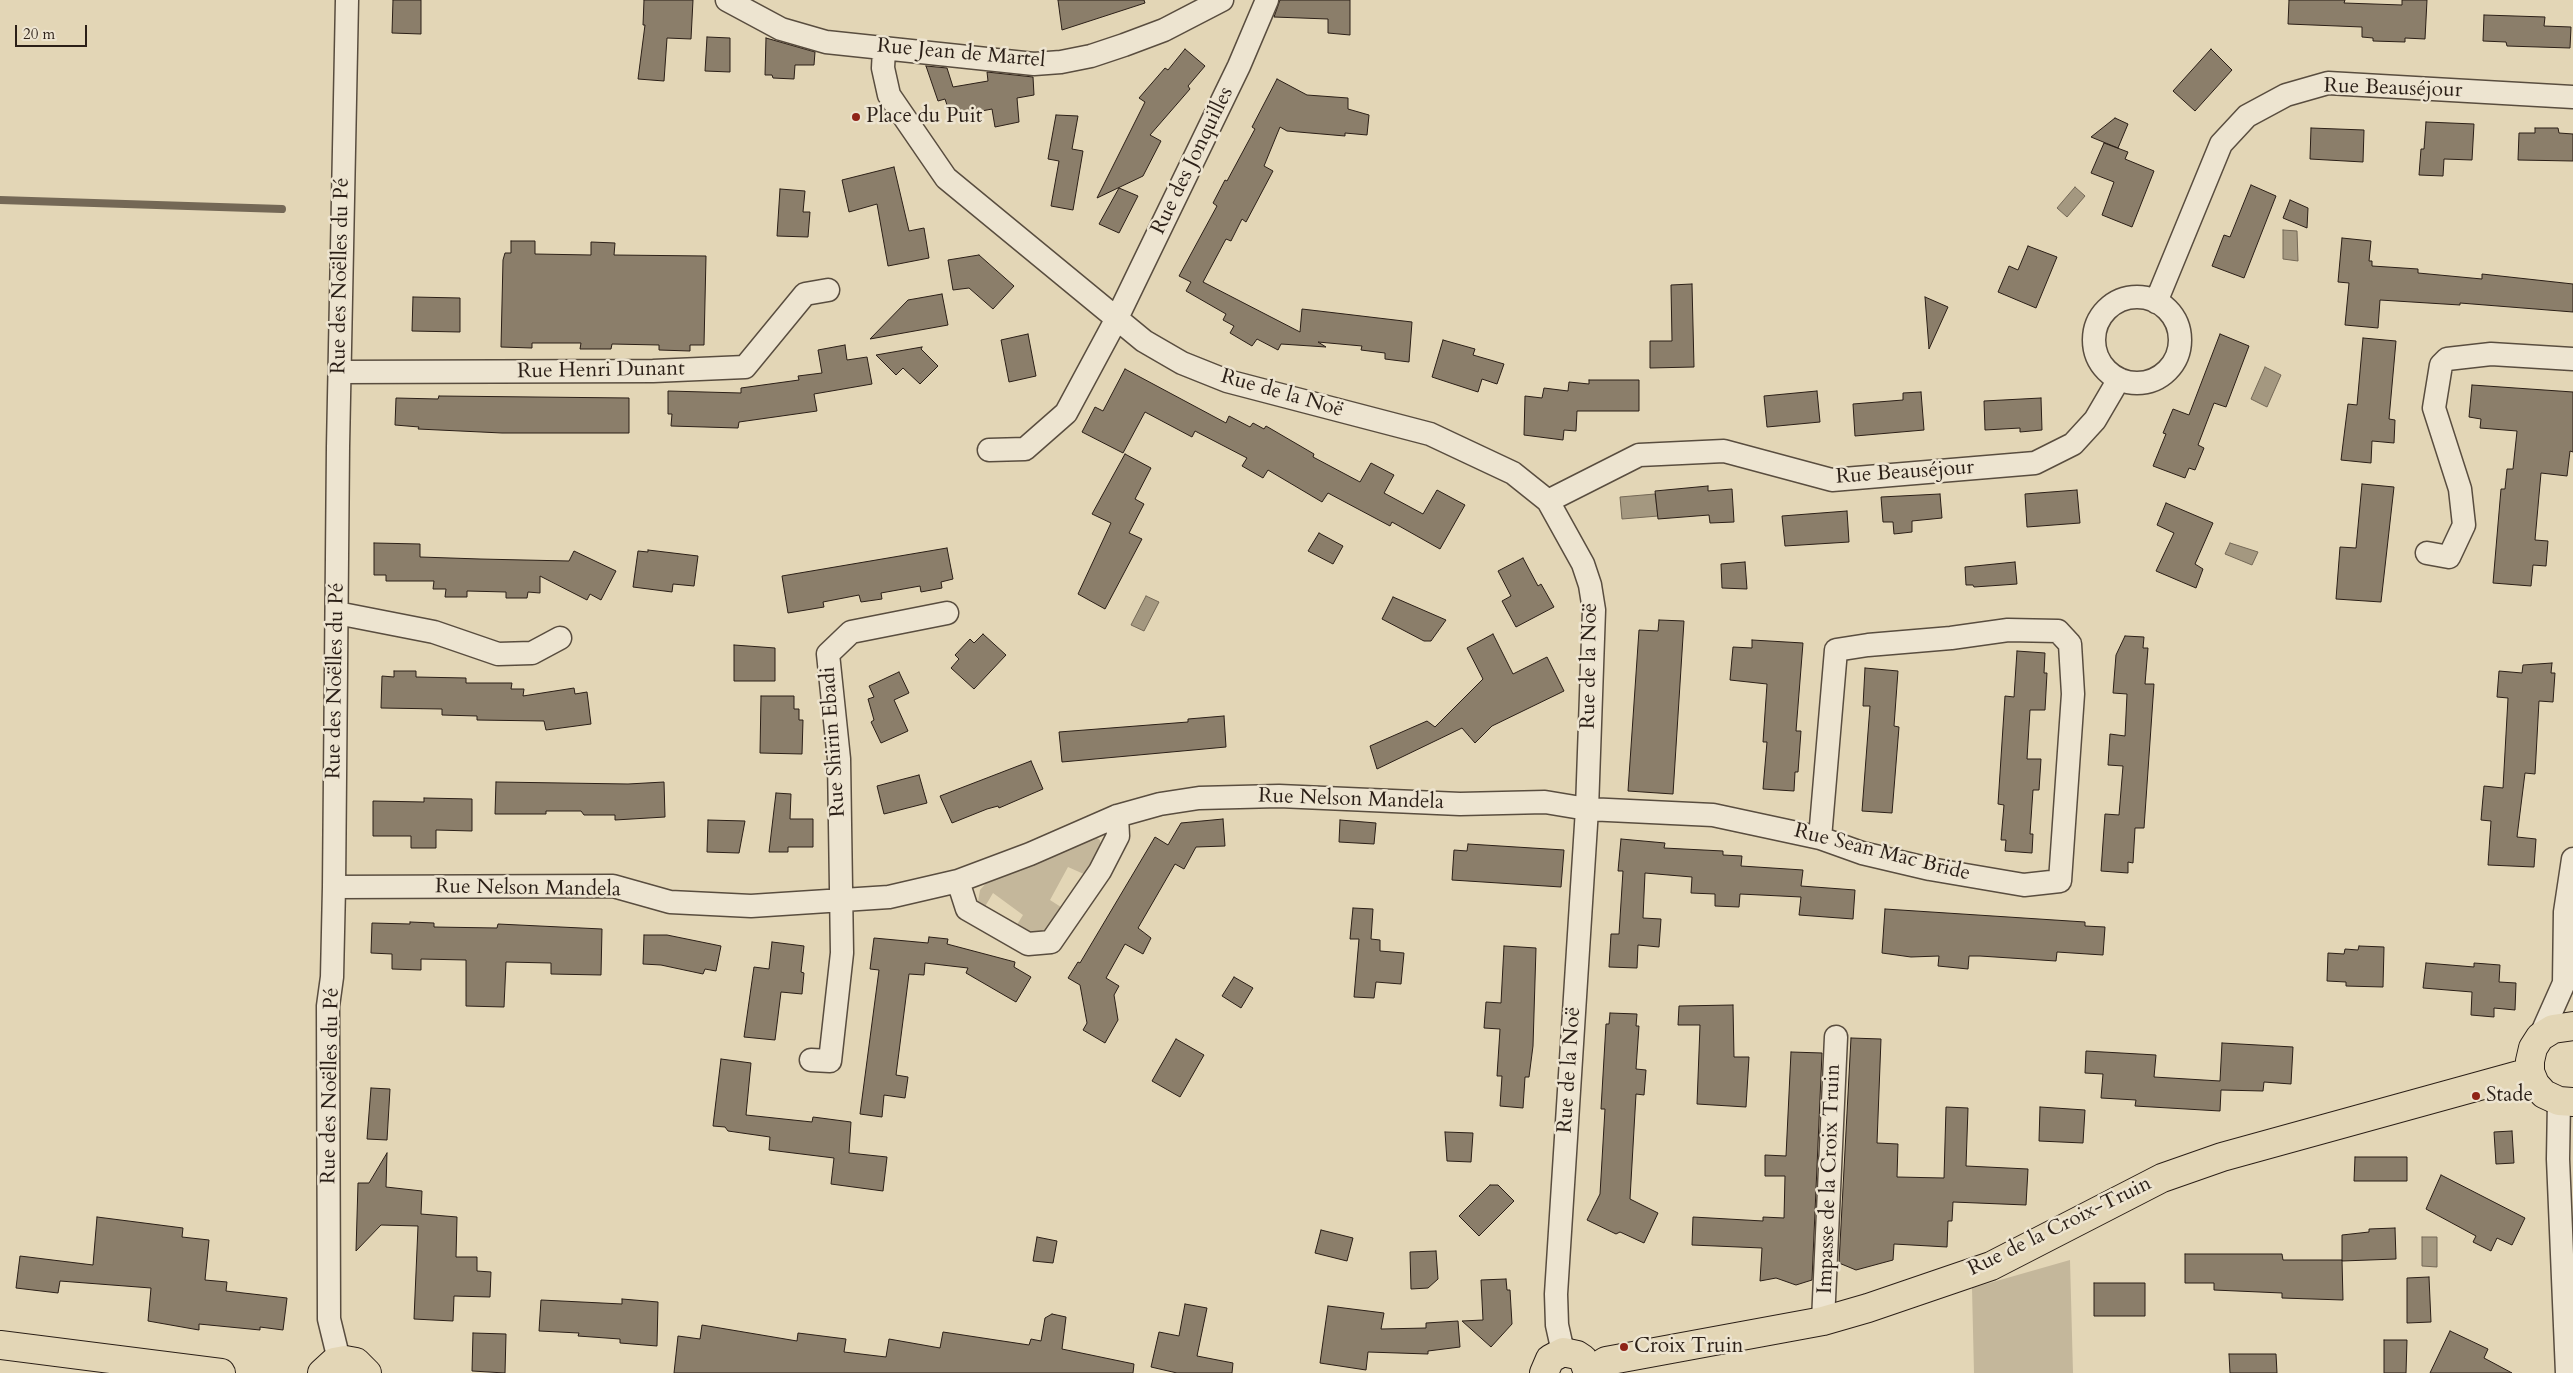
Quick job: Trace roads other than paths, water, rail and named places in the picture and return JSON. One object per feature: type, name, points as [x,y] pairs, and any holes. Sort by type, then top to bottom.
[{"type":"main road","points":[[2566,1102],[2544,1094],[2535,1084],[2530,1072],[2530,1061],[2533,1048],[2540,1037],[2553,1029],[2573,1026]]},
{"type":"main road","name":"Rue de la Croix-Truin","points":[[1588,1372],[1606,1361],[1823,1321],[1991,1266],[2162,1178],[2222,1157],[2530,1072]]},
{"type":"main road","points":[[0,1345],[221,1373]]},
{"type":"main road","points":[[1544,1373],[1550,1359],[1564,1352],[1577,1355],[1583,1359],[1588,1372]]},
{"type":"main road","points":[[330,1367],[356,1362],[368,1373]]},
{"type":"street","name":"Rue des Noëlles du Pé","points":[[330,1367],[328,1006],[332,977],[334,887],[346,0]]},
{"type":"street","name":"Rue Jean de Martel","points":[[727,0],[781,29],[826,42],[1034,64],[1061,62],[1091,56],[1164,30],[1222,0]]},
{"type":"street","name":"Rue des Jonquilles","points":[[989,450],[1026,449],[1066,413],[1116,320],[1239,66],[1267,0]]},
{"type":"street","name":"Rue de la Noë","points":[[884,49],[883,68],[889,95],[946,178],[1116,320],[1144,341],[1182,363],[1227,381],[1430,434],[1514,473],[1548,501],[1583,564],[1590,585],[1594,610],[1587,809],[1556,1294],[1557,1325],[1564,1352]]},
{"type":"street","name":"Rue Beauséjour","points":[[2156,302],[2221,144],[2247,116],[2286,95],[2328,83],[2573,97]]},
{"type":"street","name":"Rue Henri Dunant","points":[[340,372],[653,371],[745,367],[804,294],[828,290]]},
{"type":"street","points":[[2130,297],[2144,298],[2156,302],[2168,310],[2176,323],[2180,337],[2178,352],[2172,365],[2161,376],[2148,382],[2133,383],[2118,379],[2107,372],[2099,361],[2094,348],[2094,334],[2098,321],[2106,310],[2117,302],[2130,297]]},
{"type":"street","points":[[2427,553],[2449,557],[2464,525],[2460,489],[2434,408],[2442,364],[2447,359],[2492,354],[2573,360]]},
{"type":"street","name":"Rue Beauséjour","points":[[1548,501],[1639,455],[1724,451],[1832,480],[2035,463],[2073,444],[2095,420],[2118,379]]},
{"type":"street","points":[[337,613],[434,632],[498,654],[532,653],[560,638]]},
{"type":"street","name":"Rue Shirin Ebadi","points":[[842,901],[839,759],[828,654],[851,632],[948,613]]},
{"type":"street","name":"Rue Sean Mac Bride","points":[[1587,809],[1713,815],[1820,838],[1862,853],[1930,869],[2024,885],[2060,881],[2074,694],[2070,644],[2058,631],[2008,630],[1836,650],[1820,838]]},
{"type":"street","name":"Rue Nelson Mandela","points":[[334,887],[613,886],[670,902],[752,906],[842,901],[889,896],[958,881],[1030,854],[1117,816],[1160,804],[1199,798],[1279,796],[1460,804],[1545,802],[1587,809]]},
{"type":"street","points":[[958,881],[967,909],[1028,944],[1051,942],[1105,863],[1118,836],[1117,816]]},
{"type":"street","points":[[2573,858],[2565,912],[2564,983],[2573,1009]]},
{"type":"street","points":[[811,1060],[830,1061],[842,953],[842,901]]},
{"type":"street","points":[[2540,1037],[2564,983]]},
{"type":"street","name":"Impasse de la Croix Truin","points":[[1823,1321],[1836,1037]]},
{"type":"street","points":[[2566,1102],[2558,1160],[2568,1260],[2567,1373]]},
{"type":"waterway","points":[[0,200],[282,209]]},
{"type":"place","name":"Place du Puit","points":[[856,117]]},
{"type":"place","name":"Stade","points":[[2476,1096]]},
{"type":"place","name":"Croix Truin","points":[[1624,1347]]}]
